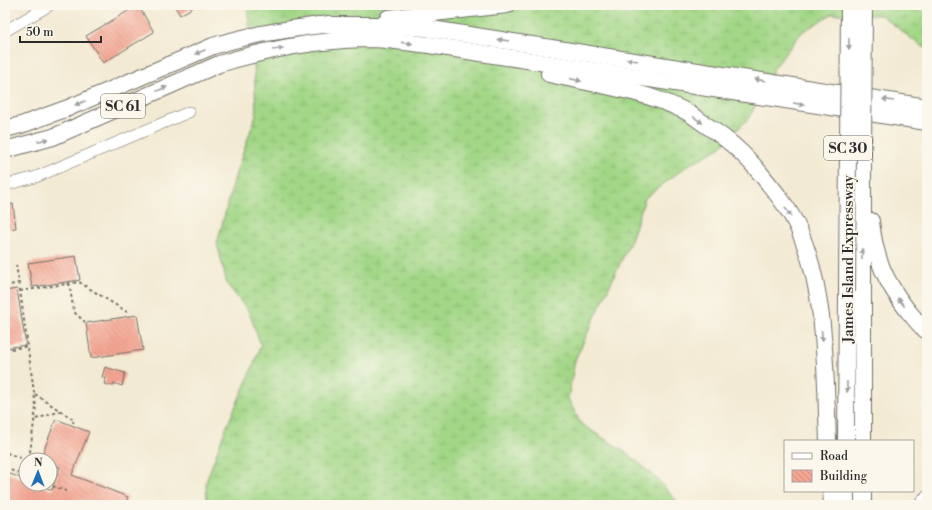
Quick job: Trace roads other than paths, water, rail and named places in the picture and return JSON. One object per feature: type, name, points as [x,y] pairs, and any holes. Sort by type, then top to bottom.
[{"type":"highway","points":[[318,26],[507,5]]},
{"type":"highway","name":"James Island Expressway","points":[[846,440],[849,5]]},
{"type":"highway","name":"James Island Expressway","points":[[863,440],[864,5]]},
{"type":"highway","points":[[318,26],[385,25],[425,28],[927,106]]},
{"type":"highway","name":"SC 61","points":[[5,129],[21,125],[68,108],[213,46],[236,39],[281,29],[318,26]]},
{"type":"highway","name":"SC 61","points":[[5,150],[53,137],[220,64],[240,58],[328,41],[375,39],[429,45]]},
{"type":"highway","points":[[429,45],[927,122]]},
{"type":"highway","points":[[429,45],[624,91],[660,101],[684,110],[724,137],[744,153],[774,190],[799,229],[812,266],[820,309],[828,440]]},
{"type":"highway","points":[[863,155],[874,249],[895,294],[914,318],[927,331]]},
{"type":"highway","points":[[831,492],[832,505]]},
{"type":"highway","points":[[846,492],[846,505]]},
{"type":"highway","points":[[863,492],[863,505]]},
{"type":"highway","points":[[923,505],[927,499]]},
{"type":"street","points":[[5,31],[50,5]]},
{"type":"street","points":[[5,185],[36,177],[189,112]]}]
